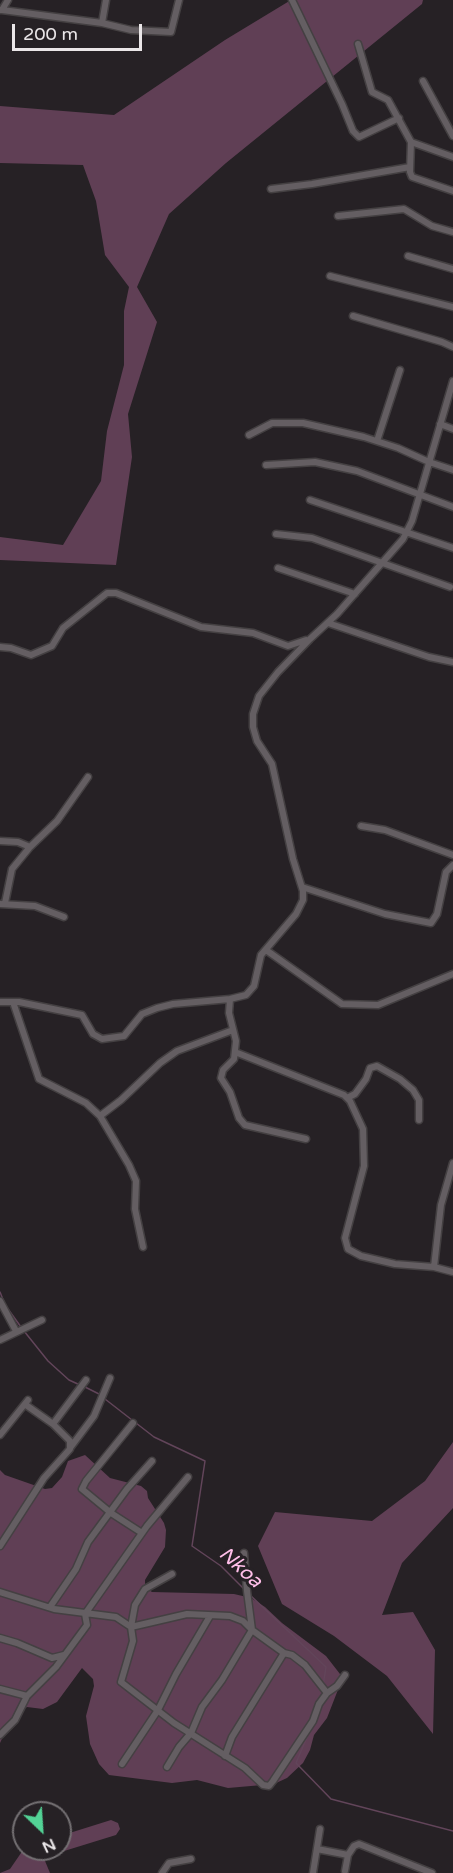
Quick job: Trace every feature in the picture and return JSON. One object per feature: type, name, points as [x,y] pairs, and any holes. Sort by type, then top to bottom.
[{"type":"street","points":[[8,0],[1,10],[102,23],[131,30],[171,32],[179,0]]},
{"type":"street","points":[[102,23],[106,0]]},
{"type":"street","points":[[292,0],[353,131],[359,137],[399,118]]},
{"type":"street","points":[[358,44],[372,92],[388,100],[411,142],[412,177],[453,191]]},
{"type":"street","points":[[423,81],[453,136]]},
{"type":"street","points":[[411,142],[453,158]]},
{"type":"street","points":[[271,189],[410,167]]},
{"type":"street","points":[[338,216],[404,209],[432,226],[453,232]]},
{"type":"street","points":[[408,256],[453,269]]},
{"type":"street","points":[[330,276],[453,308]]},
{"type":"street","points":[[353,316],[453,347]]},
{"type":"street","points":[[377,441],[400,370]]},
{"type":"street","points":[[0,1002],[13,1002],[82,1016],[93,1034],[102,1039],[124,1036],[142,1014],[157,1008],[172,1004],[231,999],[246,995],[254,986],[261,955],[296,914],[303,900],[302,887],[292,858],[272,764],[257,741],[253,714],[259,696],[278,672],[328,623],[403,539],[412,521],[452,384]]},
{"type":"street","points":[[249,435],[272,423],[303,423],[377,441],[453,470]]},
{"type":"street","points":[[440,424],[453,429]]},
{"type":"street","points":[[266,465],[315,462],[357,471],[453,507]]},
{"type":"street","points":[[310,500],[453,548]]},
{"type":"street","points":[[276,534],[312,538],[450,587]]},
{"type":"street","points":[[278,568],[355,594]]},
{"type":"street","points":[[0,647],[31,655],[52,646],[63,628],[107,593],[116,593],[201,627],[253,633],[288,646],[310,639]]},
{"type":"street","points":[[328,623],[429,657],[453,662]]},
{"type":"street","points":[[64,918],[35,906],[3,903],[12,869],[30,847],[57,821],[88,777]]},
{"type":"street","points":[[361,826],[385,830],[453,855]]},
{"type":"street","points":[[0,841],[18,842],[30,847]]},
{"type":"street","points":[[302,887],[386,914],[431,923],[437,914],[446,872],[453,865]]},
{"type":"street","points":[[266,950],[342,1004],[378,1005],[453,974]]},
{"type":"street","points":[[231,999],[229,1013],[236,1041],[235,1052],[234,1059],[223,1070],[221,1077],[230,1092],[239,1118],[245,1125],[306,1139]]},
{"type":"street","points":[[13,1002],[39,1079],[86,1103],[100,1116],[129,1165],[136,1180],[135,1209],[142,1247]]},
{"type":"street","points":[[100,1116],[177,1051],[233,1030]]},
{"type":"street","points":[[235,1052],[347,1098],[363,1130],[364,1166],[345,1238],[348,1249],[361,1256],[395,1264],[434,1267],[453,1272]]},
{"type":"street","points":[[347,1098],[355,1094],[366,1079],[370,1068],[377,1066],[400,1079],[413,1090],[419,1100],[419,1120]]},
{"type":"street","points":[[434,1267],[441,1205],[453,1163]]},
{"type":"street","points":[[0,1301],[16,1331]]},
{"type":"street","points":[[0,1340],[42,1320]]},
{"type":"street","points":[[0,1546],[44,1478],[70,1449],[94,1416],[111,1378]]},
{"type":"street","points":[[53,1424],[86,1380]]},
{"type":"street","points":[[0,1435],[27,1402],[70,1441],[70,1449]]},
{"type":"street","points":[[133,1423],[82,1489],[111,1513],[142,1533]]},
{"type":"street","points":[[50,1607],[76,1569],[88,1542],[127,1489],[152,1461]]},
{"type":"street","points":[[0,1735],[15,1720],[27,1696],[56,1667],[87,1625],[85,1614],[142,1533],[188,1477]]},
{"type":"street","points":[[167,1767],[191,1733],[202,1707],[222,1680],[252,1630],[246,1591],[244,1553]]},
{"type":"street","points":[[172,1574],[145,1588],[135,1605],[131,1627],[133,1641],[121,1682],[174,1723],[245,1768],[263,1785],[269,1786],[313,1721],[319,1704],[327,1693],[337,1686],[345,1674]]},
{"type":"street","points":[[0,1592],[50,1607],[116,1617],[131,1627],[187,1614],[230,1616],[243,1621],[284,1653],[292,1655],[305,1665],[327,1693]]},
{"type":"street","points":[[122,1764],[158,1710],[210,1616]]},
{"type":"street","points":[[0,1638],[17,1642],[52,1658],[65,1655]]},
{"type":"street","points":[[225,1756],[232,1737],[284,1653]]},
{"type":"street","points":[[1,1690],[27,1696]]},
{"type":"street","points":[[313,1873],[320,1829]]},
{"type":"street","points":[[345,1871],[348,1855],[354,1846],[359,1844],[432,1873]]},
{"type":"street","points":[[317,1849],[348,1855]]},
{"type":"street","points":[[162,1873],[169,1863],[191,1859]]},
{"type":"shaded area","points":[[291,0],[423,0],[422,4],[226,163],[169,214],[137,287],[157,322],[128,414],[132,457],[116,565],[0,560],[0,537],[63,545],[101,481],[107,431],[124,365],[124,311],[129,287],[105,255],[96,201],[83,165],[0,163],[0,106],[114,115],[225,40]]},
{"type":"shaded area","points":[[453,1442],[453,1508],[402,1563],[382,1615],[413,1612],[435,1650],[433,1734],[387,1676],[334,1636],[282,1604],[258,1546],[275,1512],[372,1521],[425,1481]]},
{"type":"shaded area","points":[[85,1455],[110,1478],[141,1486],[147,1491],[148,1498],[164,1523],[165,1547],[145,1580],[145,1587],[152,1592],[234,1594],[251,1598],[326,1656],[340,1674],[341,1682],[327,1718],[314,1735],[303,1763],[287,1778],[274,1784],[228,1788],[197,1780],[172,1783],[109,1775],[99,1764],[90,1744],[86,1716],[94,1686],[93,1679],[82,1668],[57,1702],[43,1709],[27,1707],[21,1711],[9,1724],[0,1743],[0,1470],[5,1475],[45,1489],[52,1488],[62,1477],[68,1461]]},
{"type":"shaded area","points":[[111,1820],[118,1823],[120,1829],[116,1835],[72,1849],[72,1832]]},
{"type":"shaded area","points":[[16,1861],[45,1861],[50,1873],[0,1873],[10,1869]]},
{"type":"waterway","name":"Nkoa","points":[[0,1292],[4,1302]]},
{"type":"waterway","name":"Nkoa","points":[[8,1309],[21,1327]]},
{"type":"waterway","name":"Nkoa","points":[[24,1331],[48,1361],[69,1380],[80,1385]]},
{"type":"waterway","name":"Nkoa","points":[[85,1387],[99,1394]]},
{"type":"waterway","name":"Nkoa","points":[[105,1399],[132,1420]]},
{"type":"waterway","name":"Nkoa","points":[[136,1423],[154,1437],[205,1461],[192,1546],[221,1566],[244,1589]]},
{"type":"waterway","name":"Nkoa","points":[[250,1595],[326,1667],[323,1686]]},
{"type":"waterway","name":"Nkoa","points":[[310,1730],[296,1763],[331,1799],[453,1831]]}]
